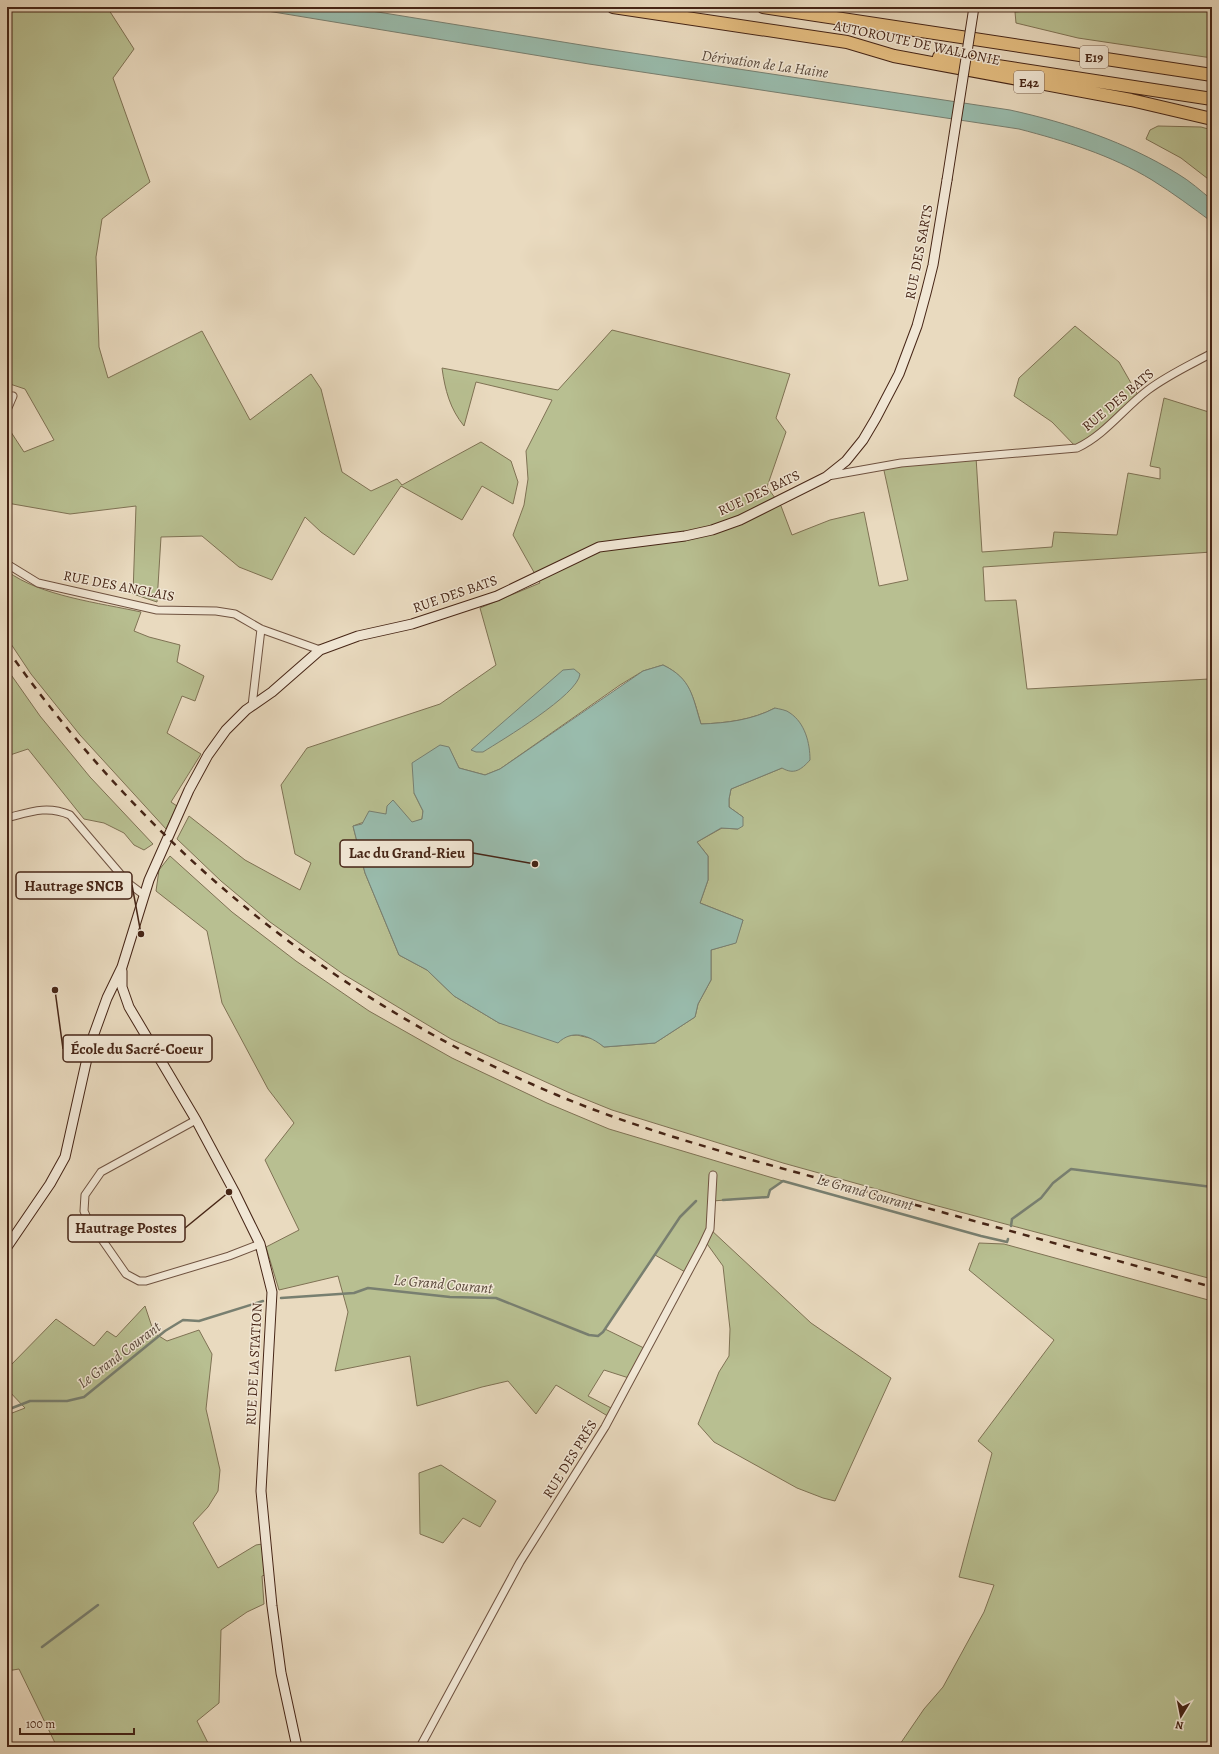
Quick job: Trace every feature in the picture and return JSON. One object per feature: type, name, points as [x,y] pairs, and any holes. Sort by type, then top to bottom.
[{"type":"highway","name":"AUTOROUTE DE WALLONIE","points":[[613,7],[847,42],[894,56],[1131,100],[1212,119]]},
{"type":"highway","name":"E19","points":[[764,7],[1212,75]]},
{"type":"highway","name":"E19","points":[[847,42],[1212,99]]},
{"type":"street","name":"RUE DES SARTS","points":[[826,477],[846,461],[863,440],[899,374],[917,326],[933,265],[974,7]]},
{"type":"street","name":"RUE DES BATS","points":[[122,967],[149,880],[188,790],[208,754],[226,730],[252,706],[320,650],[358,636],[412,624],[497,596],[598,547],[685,536],[740,520],[826,477],[901,463],[1077,448],[1090,442],[1148,390],[1172,374],[1212,353]]},
{"type":"street","points":[[7,410],[13,396]]},
{"type":"street","name":"RUE DES ANGLAIS","points":[[7,564],[38,583],[157,610],[216,610],[234,614],[261,629],[320,650]]},
{"type":"street","points":[[252,706],[261,629]]},
{"type":"street","points":[[7,818],[47,809],[58,810],[70,815],[128,883],[144,895]]},
{"type":"street","points":[[7,1247],[50,1184],[65,1157],[70,1142],[90,1045],[107,998],[122,967]]},
{"type":"street","name":"RUE DE LA STATION","points":[[122,967],[122,987],[129,1007],[196,1120],[234,1191],[260,1244],[272,1292],[273,1302],[261,1491],[272,1606],[281,1673],[297,1747]]},
{"type":"street","points":[[196,1120],[101,1172],[85,1195],[84,1211],[86,1218],[126,1274],[139,1281],[146,1281],[229,1256],[260,1244]]},
{"type":"street","name":"RUE DES PRÉS","points":[[420,1747],[520,1562],[605,1427],[702,1246],[710,1229],[714,1175]]},
{"type":"shaded area","points":[[7,7],[107,7],[134,49],[113,78],[150,182],[102,219],[96,257],[99,347],[108,378],[202,331],[250,420],[311,374],[321,389],[342,472],[371,491],[397,479],[402,485],[481,442],[511,461],[518,482],[513,504],[482,486],[462,520],[401,486],[354,555],[321,532],[305,517],[272,580],[239,567],[202,536],[161,537],[157,602],[133,594],[136,506],[70,514],[7,503],[7,430],[9,429],[24,452],[54,440],[25,389],[7,383]]},
{"type":"shaded area","points":[[243,7],[347,7],[606,49],[1010,110],[1054,121],[1118,143],[1178,174],[1212,200],[1212,222],[1160,185],[1120,163],[1070,144],[1019,129],[589,64]]},
{"type":"shaded area","points":[[1070,7],[1212,7],[1212,58],[1078,38],[1016,23],[1015,12]]},
{"type":"shaded area","points":[[1158,126],[1201,127],[1212,130],[1212,182],[1181,158],[1146,139],[1150,130]]},
{"type":"shaded area","points":[[1075,326],[1119,362],[1139,397],[1077,448],[1052,422],[1014,396],[1019,378]]},
{"type":"shaded area","points":[[612,330],[790,374],[776,418],[786,432],[767,487],[781,506],[792,535],[830,520],[864,512],[879,586],[908,580],[883,466],[976,457],[982,552],[1052,547],[1054,532],[1117,535],[1128,473],[1160,479],[1160,468],[1150,466],[1164,398],[1212,413],[1212,552],[983,567],[985,601],[1016,600],[1027,689],[1209,679],[1212,675],[1212,1279],[783,1163],[612,1110],[570,1093],[451,1039],[343,974],[270,922],[221,881],[177,839],[189,816],[245,860],[300,890],[311,863],[295,854],[281,785],[307,748],[440,704],[496,665],[480,608],[540,583],[513,535],[524,505],[528,479],[526,451],[552,400],[476,382],[464,426],[455,413],[449,399],[442,368],[558,390]],"holes":[[[663,665],[672,670],[685,682],[689,689],[701,724],[739,720],[775,708],[782,768],[731,789],[729,807],[743,817],[738,829],[722,828],[697,842],[708,856],[708,880],[700,903],[743,920],[735,943],[711,950],[711,980],[698,1004],[695,1017],[655,1043],[604,1047],[594,1039],[577,1035],[565,1036],[499,1023],[454,996],[427,970],[399,955],[365,873],[353,826],[386,814],[412,823],[422,819],[423,811],[414,793],[449,748],[459,768],[485,775],[500,769],[620,685],[643,671]]]},
{"type":"shaded area","points":[[7,571],[21,580],[53,593],[141,612],[134,631],[149,637],[180,645],[177,662],[204,676],[195,701],[182,696],[167,733],[201,754],[171,802],[177,806],[166,829],[80,735],[31,674],[7,638]]},
{"type":"shaded area","points":[[663,665],[673,670],[680,676],[690,689],[701,724],[739,720],[775,708],[787,711],[795,717],[803,728],[808,740],[810,760],[800,769],[790,771],[782,768],[731,789],[729,807],[743,817],[743,826],[738,829],[721,828],[697,842],[708,856],[708,880],[700,903],[743,920],[736,943],[711,950],[711,980],[698,1004],[695,1017],[655,1043],[604,1047],[592,1039],[581,1035],[575,1035],[569,1036],[558,1043],[499,1023],[454,996],[427,970],[399,955],[365,873],[353,826],[362,824],[369,811],[386,814],[387,806],[393,800],[412,822],[422,819],[423,811],[414,793],[412,763],[440,745],[449,747],[459,768],[485,775],[500,769],[643,671]]},
{"type":"shaded area","points":[[7,669],[40,716],[90,777],[153,844],[144,850],[134,845],[124,833],[104,823],[84,819],[28,749],[7,756]]},
{"type":"shaded area","points":[[574,669],[580,674],[576,683],[553,705],[522,728],[483,752],[471,750],[563,670]]},
{"type":"shaded area","points":[[170,856],[232,912],[296,961],[369,1011],[452,1058],[547,1103],[609,1129],[783,1181],[770,1190],[768,1197],[712,1201],[710,1229],[811,1323],[891,1378],[835,1501],[797,1488],[714,1442],[698,1424],[719,1372],[729,1356],[730,1329],[723,1266],[705,1241],[687,1273],[655,1255],[605,1329],[648,1350],[632,1379],[604,1370],[588,1396],[615,1410],[611,1418],[556,1385],[536,1414],[508,1381],[417,1406],[410,1356],[335,1371],[348,1312],[338,1276],[279,1290],[266,1247],[299,1230],[265,1160],[294,1123],[268,1089],[222,1003],[207,931],[156,891],[159,870]]},
{"type":"shaded area","points":[[979,1243],[1004,1244],[1212,1301],[1212,1747],[898,1747],[924,1709],[943,1687],[984,1612],[994,1585],[959,1577],[992,1453],[978,1441],[1054,1340],[969,1270]]},
{"type":"shaded area","points":[[145,1306],[154,1333],[167,1341],[199,1330],[212,1354],[206,1409],[220,1470],[218,1491],[208,1507],[193,1523],[218,1568],[256,1545],[262,1544],[265,1575],[262,1576],[264,1604],[247,1612],[221,1630],[219,1703],[197,1721],[210,1747],[57,1747],[19,1669],[7,1671],[7,1415],[25,1408],[7,1389],[7,1369],[56,1319],[94,1346],[107,1331],[116,1337]]},
{"type":"shaded area","points":[[441,1465],[496,1501],[480,1527],[463,1518],[443,1543],[420,1534],[419,1473]]},
{"type":"waterway","name":"Le Grand Courant","points":[[1011,1226],[1012,1219],[1041,1198],[1053,1183],[1071,1169],[1212,1187]]},
{"type":"waterway","name":"Le Grand Courant","points":[[723,1200],[768,1197],[770,1190],[783,1181],[981,1236],[1007,1242],[1008,1239]]},
{"type":"waterway","name":"Le Grand Courant","points":[[281,1298],[354,1293],[368,1288],[450,1297],[496,1298],[589,1335],[598,1336],[603,1332],[680,1217],[696,1201]]},
{"type":"waterway","name":"Le Grand Courant","points":[[7,1410],[30,1401],[67,1401],[84,1397],[165,1331],[183,1320],[199,1321],[263,1301]]},
{"type":"waterway","points":[[42,1647],[98,1605]]},
{"type":"railway","points":[[7,649],[62,721],[120,789],[183,853],[250,911],[321,965],[396,1014],[475,1057],[557,1095],[664,1134],[773,1166],[1212,1287]]},
{"type":"place","name":"Lac du Grand-Rieu","points":[[535,864]]},
{"type":"place","name":"Hautrage SNCB","points":[[141,934]]},
{"type":"place","name":"École du Sacré-Coeur","points":[[55,990]]},
{"type":"place","name":"Hautrage Postes","points":[[229,1192]]},
{"type":"water label","name":"Dérivation de La Haine","points":[[765,64]]}]
